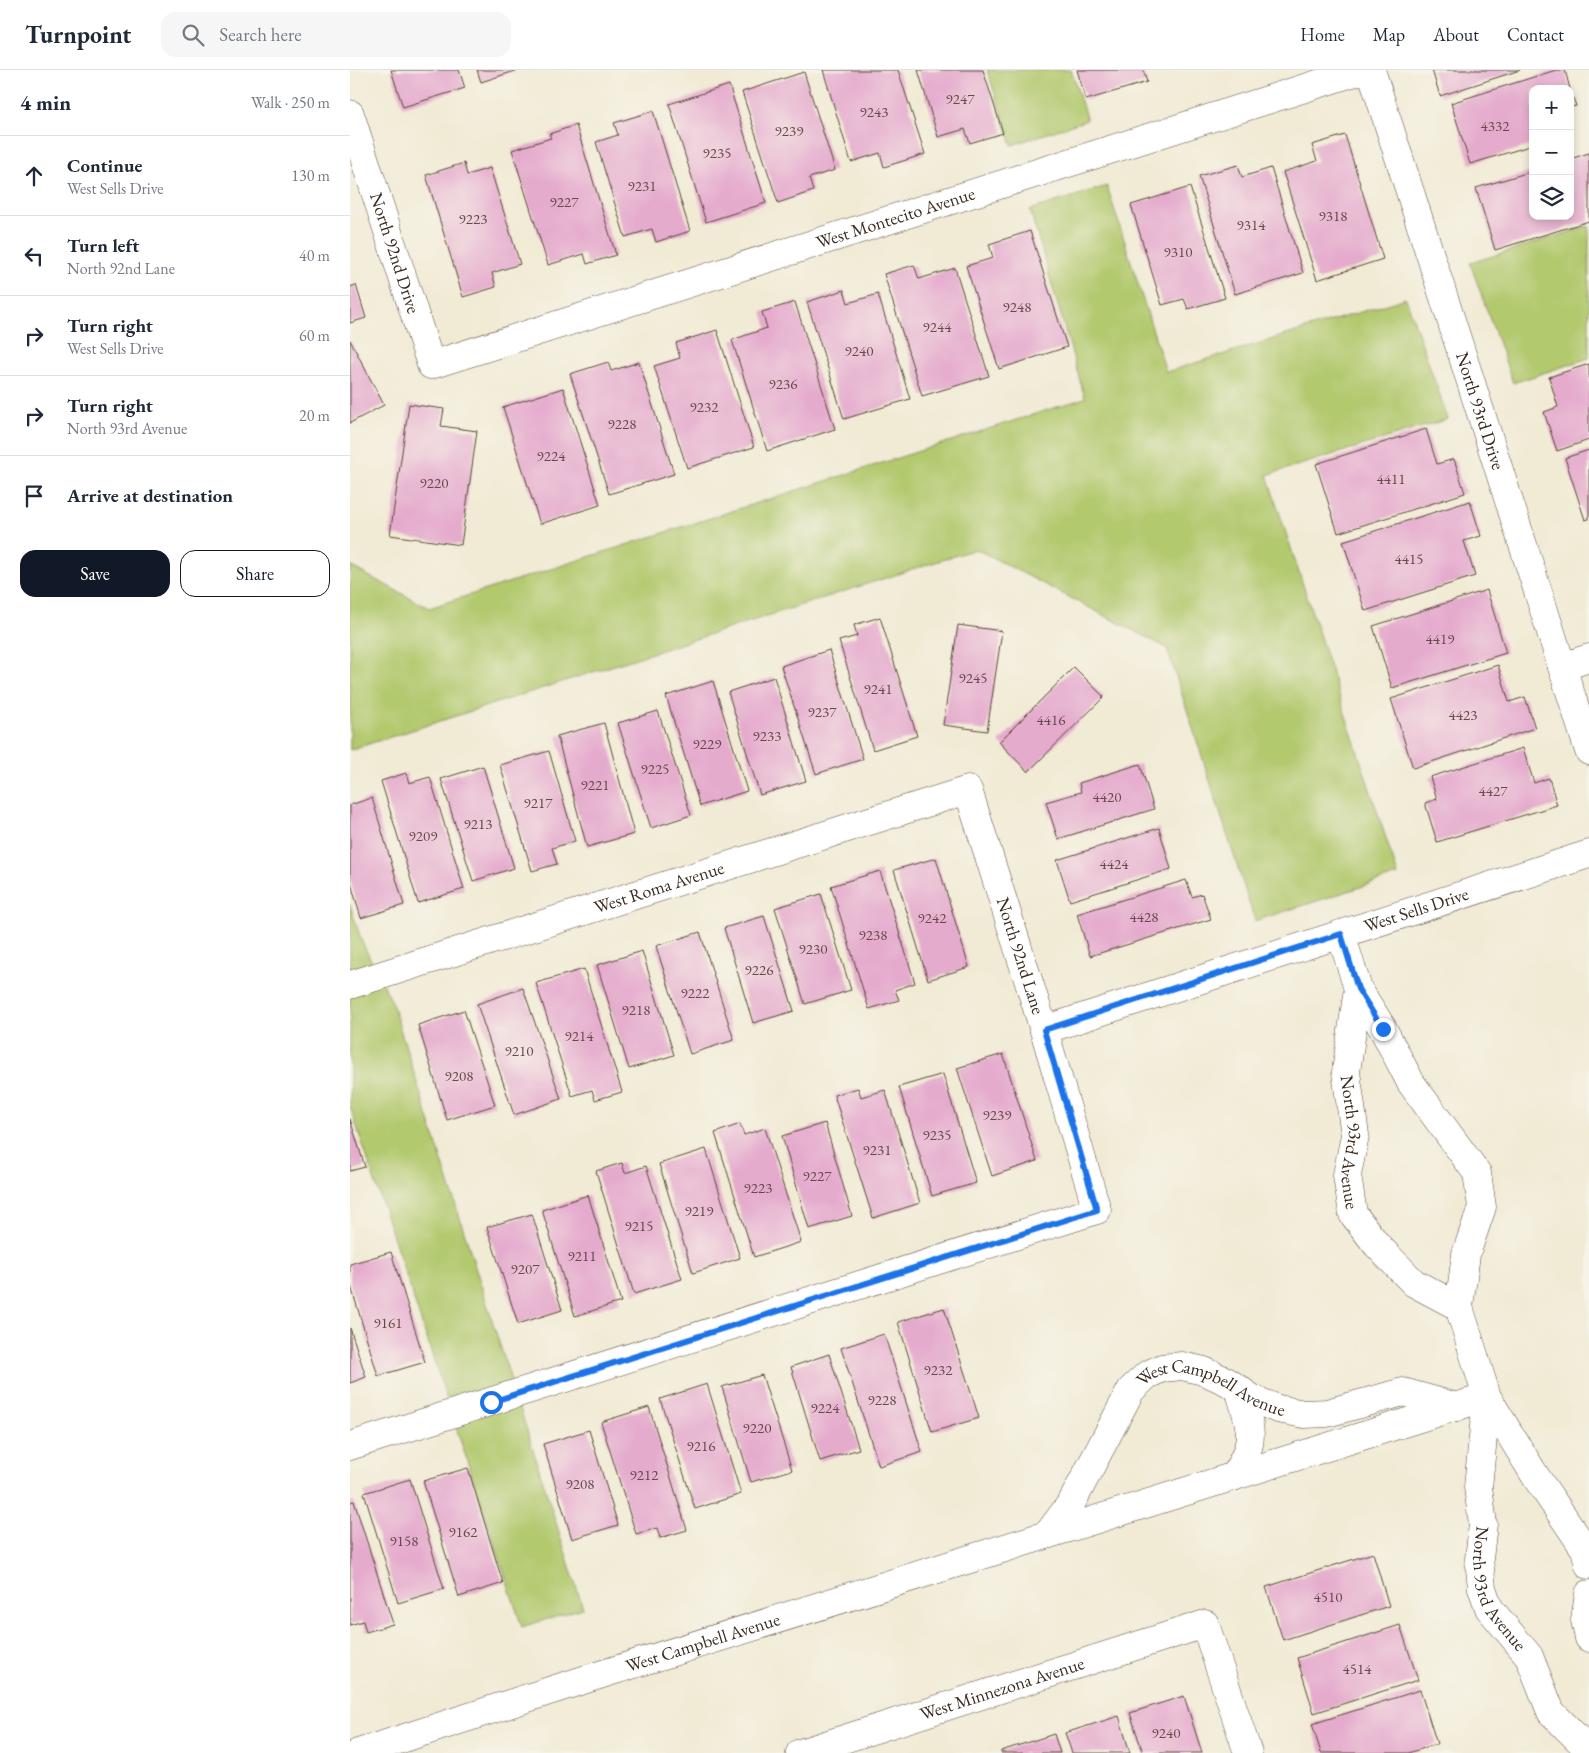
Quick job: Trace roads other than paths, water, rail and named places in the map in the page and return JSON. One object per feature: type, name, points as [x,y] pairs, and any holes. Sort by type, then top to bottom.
[{"type":"street","name":"West Montecito Avenue","points":[[431,365],[1362,70]]},
{"type":"street","name":"North 93rd Drive","points":[[1370,70],[1589,751]]},
{"type":"street","name":"North 92nd Drive","points":[[350,114],[431,365]]},
{"type":"street","points":[[1562,667],[1589,658]]},
{"type":"street","name":"West Roma Avenue","points":[[350,985],[968,790]]},
{"type":"street","name":"North 92nd Lane","points":[[350,1446],[1097,1210],[1044,1030],[968,790]]},
{"type":"street","name":"West Sells Drive","points":[[1044,1030],[1589,854]]},
{"type":"street","name":"North 93rd Avenue","points":[[1341,934],[1358,989],[1383,1029],[1411,1083],[1477,1173],[1482,1207],[1466,1254],[1459,1307],[1487,1398],[1536,1477],[1585,1549],[1589,1565]]},
{"type":"street","name":"North 93rd Avenue","points":[[1358,989],[1346,1072],[1355,1135],[1348,1175],[1353,1214],[1377,1245],[1414,1283],[1459,1307]]},
{"type":"street","name":"West Campbell Avenue","points":[[1048,1534],[1072,1502],[1131,1390],[1147,1375],[1162,1368],[1182,1366],[1204,1371],[1228,1382],[1252,1399],[1278,1409],[1304,1414],[1328,1413],[1403,1392],[1457,1407]]},
{"type":"street","points":[[1233,1477],[1244,1461],[1250,1447],[1248,1418],[1239,1390]]},
{"type":"street","name":"North 93rd Avenue","points":[[1487,1398],[1478,1487],[1483,1524],[1479,1559],[1482,1588],[1489,1608],[1529,1656],[1551,1712],[1586,1749]]},
{"type":"street","name":"West Campbell Avenue","points":[[358,1753],[586,1679],[1487,1398]]},
{"type":"street","points":[[1589,1594],[1585,1620],[1589,1638]]},
{"type":"street","name":"West Minnezona Avenue","points":[[800,1753],[1205,1624],[1248,1753]]}]
